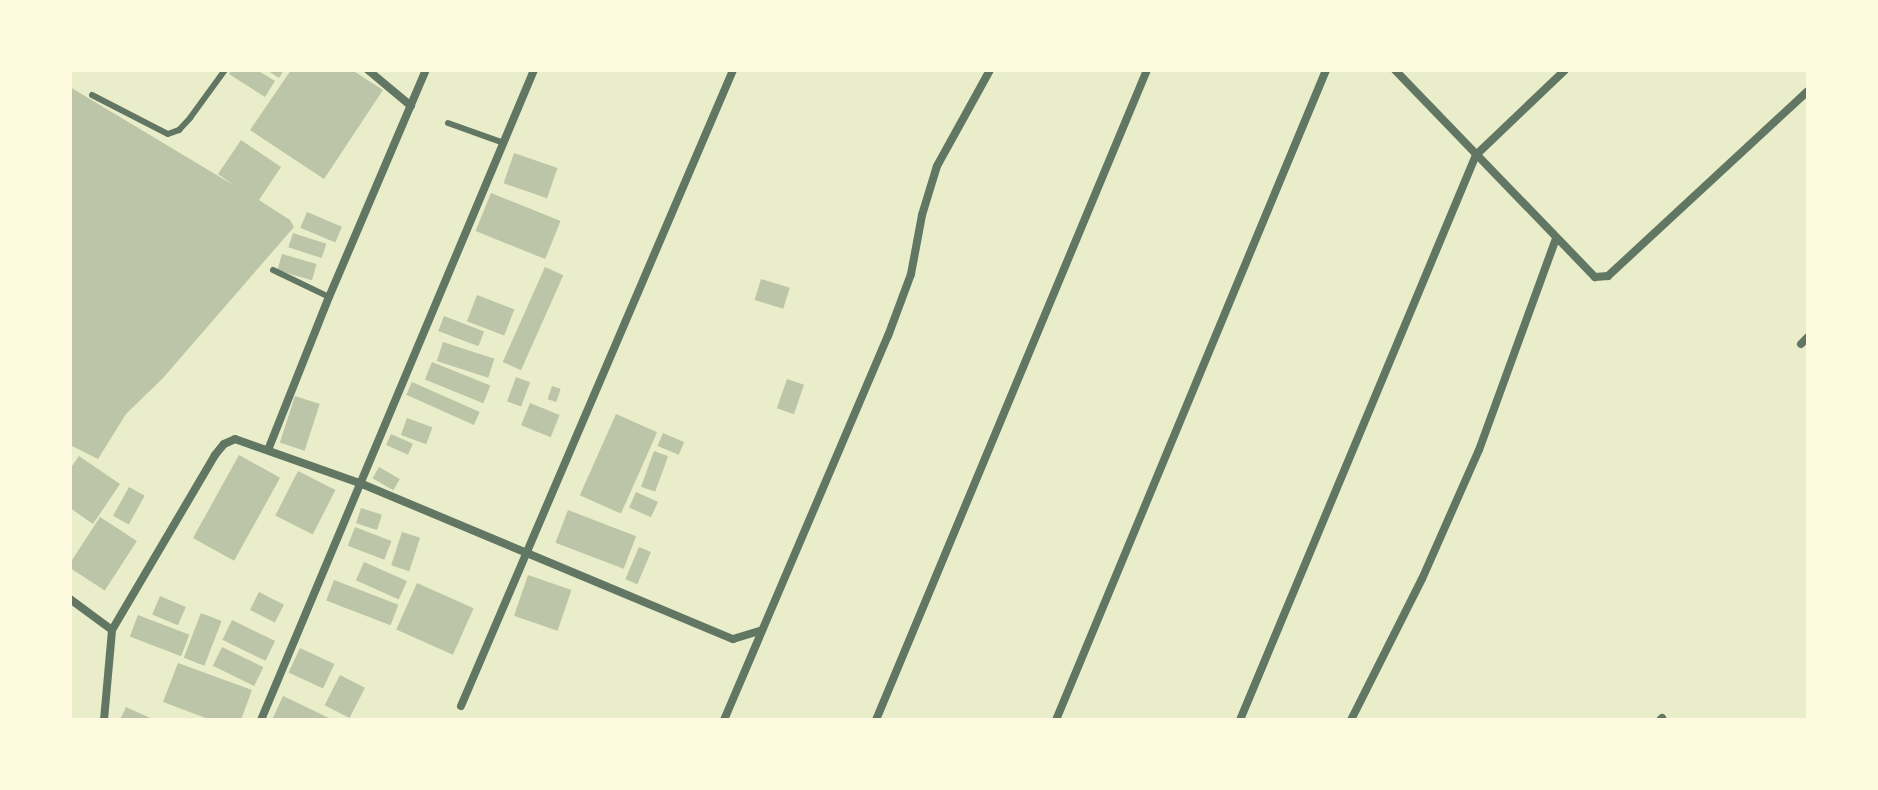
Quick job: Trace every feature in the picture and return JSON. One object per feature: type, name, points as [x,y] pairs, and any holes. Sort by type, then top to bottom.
[{"type":"street","points":[[368,70],[411,106]]},
{"type":"street","points":[[268,450],[329,297],[426,70]]},
{"type":"street","points":[[261,720],[534,70]]},
{"type":"street","points":[[461,706],[529,554],[733,70]]},
{"type":"street","points":[[724,720],[888,336],[911,274],[922,215],[937,166],[990,70]]},
{"type":"street","points":[[876,720],[1147,70]]},
{"type":"street","points":[[1056,720],[1326,70]]},
{"type":"street","points":[[1395,70],[1595,277],[1608,276],[1808,91]]},
{"type":"street","points":[[1240,720],[1476,155],[1565,70]]},
{"type":"street","points":[[1351,720],[1422,579],[1479,450],[1556,239]]},
{"type":"street","points":[[104,720],[112,630],[224,444],[235,439],[362,484],[733,639],[762,630]]},
{"type":"street","points":[[70,599],[112,630]]},
{"type":"lane","points":[[92,95],[168,134],[185,124],[225,70]]},
{"type":"lane","points":[[448,123],[504,143]]},
{"type":"lane","points":[[273,270],[329,297]]},
{"type":"building","points":[[232,70],[257,70],[275,81],[265,97],[229,74]]},
{"type":"building","points":[[267,70],[284,70],[279,78]]},
{"type":"building","points":[[291,70],[352,70],[383,90],[324,179],[250,130]]},
{"type":"building","points":[[70,87],[235,186],[218,174],[241,140],[281,167],[259,200],[290,220],[294,227],[163,378],[126,414],[98,459],[70,445]]},
{"type":"building","points":[[514,153],[557,168],[547,198],[504,183]]},
{"type":"building","points":[[491,193],[561,221],[545,259],[476,231]]},
{"type":"building","points":[[307,212],[342,227],[335,242],[300,228]]},
{"type":"building","points":[[293,233],[326,244],[322,258],[288,247]]},
{"type":"building","points":[[282,254],[317,264],[312,280],[277,270]]},
{"type":"building","points":[[545,267],[563,275],[521,370],[503,362]]},
{"type":"building","points":[[761,279],[790,288],[783,309],[755,300]]},
{"type":"building","points":[[477,295],[514,309],[504,335],[467,321]]},
{"type":"building","points":[[444,316],[484,331],[478,346],[438,331]]},
{"type":"building","points":[[443,342],[494,359],[488,378],[437,361]]},
{"type":"building","points":[[432,362],[490,386],[483,403],[425,380]]},
{"type":"building","points":[[516,377],[530,382],[521,407],[507,401]]},
{"type":"building","points":[[787,379],[804,385],[794,414],[777,408]]},
{"type":"building","points":[[412,382],[480,412],[474,425],[406,395]]},
{"type":"building","points":[[552,386],[561,389],[556,402],[548,399]]},
{"type":"building","points":[[295,396],[320,404],[305,451],[280,443]]},
{"type":"building","points":[[530,403],[560,415],[551,437],[521,425]]},
{"type":"building","points":[[616,414],[657,432],[621,514],[580,495]]},
{"type":"building","points":[[407,418],[432,427],[426,444],[401,435]]},
{"type":"building","points":[[663,433],[684,442],[679,455],[658,446]]},
{"type":"building","points":[[391,434],[413,444],[408,455],[386,445]]},
{"type":"building","points":[[654,451],[668,456],[655,492],[641,487]]},
{"type":"building","points":[[239,455],[280,478],[234,561],[193,538]]},
{"type":"building","points":[[79,456],[120,484],[93,524],[70,508],[70,469]]},
{"type":"building","points":[[379,467],[400,479],[393,490],[372,478]]},
{"type":"building","points":[[298,471],[335,490],[313,535],[275,516]]},
{"type":"building","points":[[129,487],[145,496],[129,525],[113,516]]},
{"type":"building","points":[[636,492],[658,502],[651,517],[629,508]]},
{"type":"building","points":[[361,508],[382,515],[377,530],[356,523]]},
{"type":"building","points":[[568,510],[636,536],[624,569],[555,543]]},
{"type":"building","points":[[100,517],[137,541],[105,590],[70,568]]},
{"type":"building","points":[[355,527],[391,541],[384,560],[348,546]]},
{"type":"building","points":[[402,532],[420,538],[409,571],[391,565]]},
{"type":"building","points":[[639,547],[651,552],[637,584],[625,579]]},
{"type":"building","points":[[364,562],[407,581],[399,599],[356,580]]},
{"type":"building","points":[[528,575],[571,590],[557,631],[514,616]]},
{"type":"building","points":[[334,580],[398,605],[391,625],[326,601]]},
{"type":"building","points":[[417,583],[474,608],[453,655],[396,630]]},
{"type":"building","points":[[259,592],[284,605],[275,623],[250,610]]},
{"type":"building","points":[[160,596],[186,607],[178,625],[152,614]]},
{"type":"building","points":[[201,613],[222,621],[204,666],[184,658]]},
{"type":"building","points":[[138,615],[189,635],[181,656],[130,636]]},
{"type":"building","points":[[232,620],[275,641],[265,661],[222,640]]},
{"type":"building","points":[[222,647],[263,667],[254,686],[213,666]]},
{"type":"building","points":[[300,648],[334,664],[323,689],[289,672]]},
{"type":"building","points":[[178,663],[252,690],[241,720],[211,720],[163,702]]},
{"type":"building","points":[[340,675],[365,688],[350,718],[325,705]]},
{"type":"building","points":[[283,696],[302,705],[333,720],[272,720]]},
{"type":"building","points":[[126,707],[150,718],[149,720],[120,720]]}]
